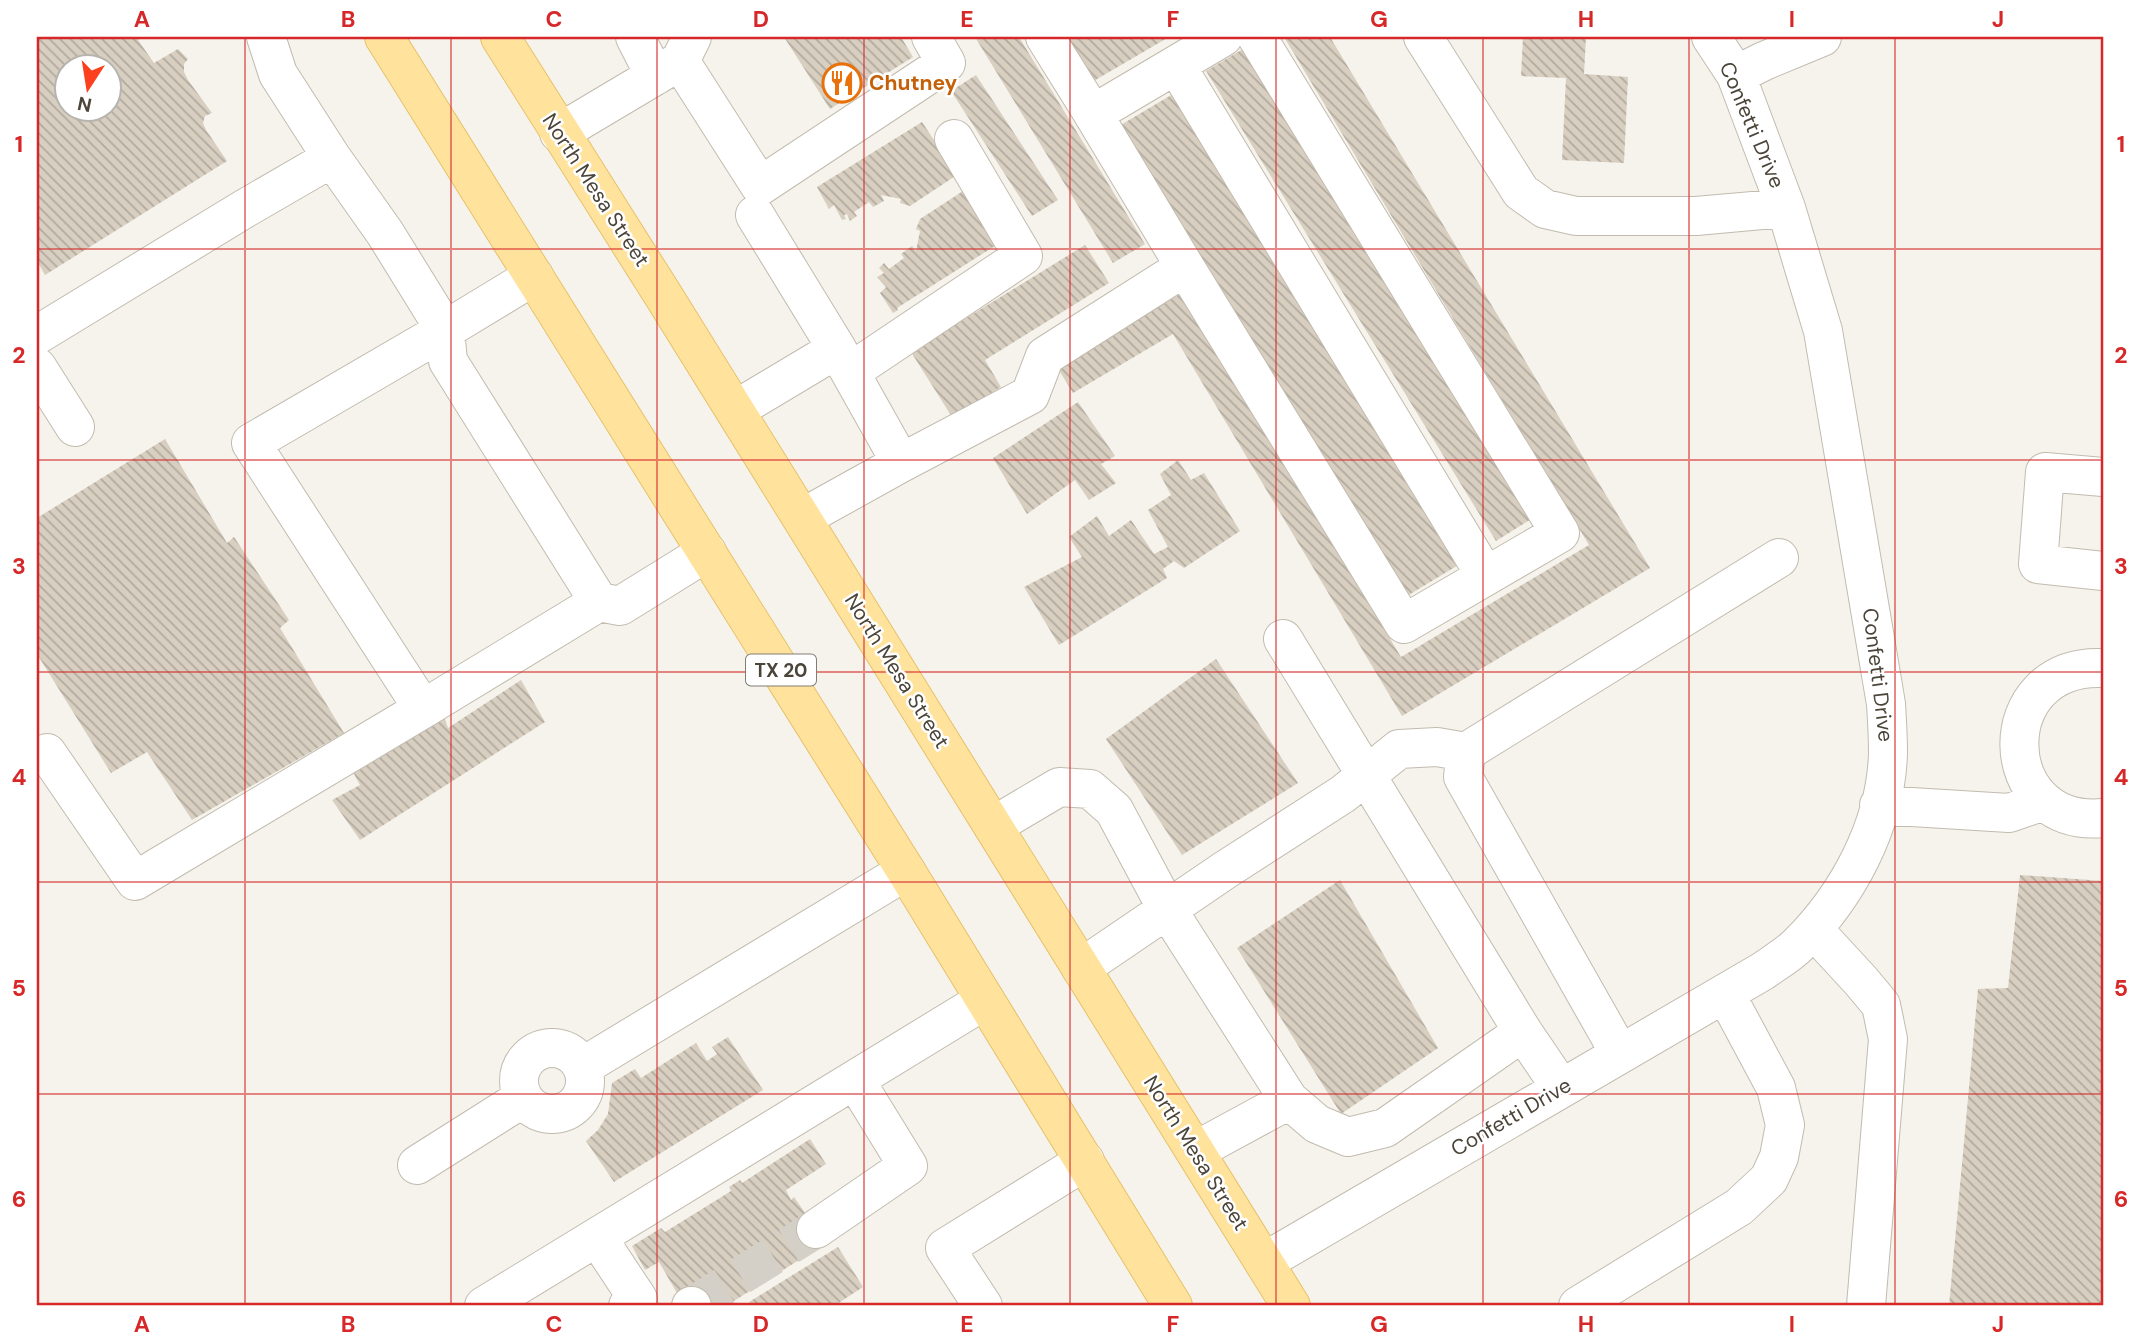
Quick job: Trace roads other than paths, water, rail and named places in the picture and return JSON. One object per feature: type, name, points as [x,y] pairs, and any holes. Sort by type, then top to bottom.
[{"type":"main road","name":"TX 20","points":[[384,37],[906,871],[1173,1306]]},
{"type":"main road","name":"North Mesa Street","points":[[500,37],[1292,1306]]},
{"type":"street","points":[[265,37],[278,74],[385,233],[445,330],[448,362],[599,602]]},
{"type":"street","points":[[635,37],[676,58],[760,186],[946,63],[931,37]]},
{"type":"street","points":[[1045,37],[1404,624],[1559,533],[1257,37]]},
{"type":"street","points":[[1093,114],[1223,37]]},
{"type":"street","points":[[1423,37],[1521,192],[1545,209],[1576,216],[1644,218],[1786,208]]},
{"type":"street","name":"Confetti Drive","points":[[1264,1262],[1725,993],[1796,947],[1829,909],[1856,869],[1874,825],[1888,754],[1886,704],[1823,331],[1786,208],[1736,75],[1711,37]]},
{"type":"street","points":[[1736,75],[1822,37]]},
{"type":"street","points":[[559,133],[676,58]]},
{"type":"street","points":[[1176,65],[1486,575]]},
{"type":"street","points":[[734,410],[844,361],[1023,256],[954,139]]},
{"type":"street","points":[[37,335],[332,158]]},
{"type":"street","points":[[755,215],[844,361],[901,463]]},
{"type":"street","points":[[802,518],[1030,395],[1045,356],[1185,267]]},
{"type":"street","points":[[423,709],[251,443],[534,276]]},
{"type":"street","points":[[37,366],[75,427]]},
{"type":"street","points":[[2103,477],[2045,472],[2038,564],[2103,570]]},
{"type":"street","points":[[47,753],[135,881],[599,602],[620,606],[707,552]]},
{"type":"street","points":[[1081,968],[1343,794],[1399,749],[1437,747],[1466,752],[1779,558]]},
{"type":"street","points":[[1283,639],[1523,1032],[1561,1088]]},
{"type":"street","points":[[2103,668],[2087,668],[2063,674],[2042,688],[2026,709],[2018,733],[2019,757],[2028,782],[2044,801],[2065,814],[2089,820],[2103,818]]},
{"type":"street","points":[[1466,752],[1463,777],[1620,1054]]},
{"type":"street","points":[[993,826],[1059,787],[1090,789],[1114,810],[1167,909],[1289,1100],[1317,1124],[1348,1137],[1385,1128],[1523,1032]]},
{"type":"street","points":[[1879,805],[2009,813],[2044,801]]},
{"type":"street","points":[[417,1165],[523,1098],[530,1107],[540,1112],[551,1115],[562,1113],[580,1099],[584,1089],[582,1067],[906,871]]},
{"type":"street","points":[[1813,929],[1881,1005],[1888,1039],[1866,1306]]},
{"type":"street","points":[[1578,1306],[1739,1207],[1769,1179],[1779,1157],[1785,1125],[1776,1088],[1725,993]]},
{"type":"street","points":[[484,1306],[985,1000]]},
{"type":"street","points":[[816,1229],[908,1166],[855,1080]]},
{"type":"street","points":[[1195,1151],[1289,1100]]},
{"type":"street","points":[[983,1306],[945,1248],[1085,1161]]},
{"type":"street","points":[[597,1237],[638,1304]]},
{"type":"tunnel","points":[[692,1306],[816,1229]]},
{"type":"place","name":"Chutney","points":[[842,83]]}]
